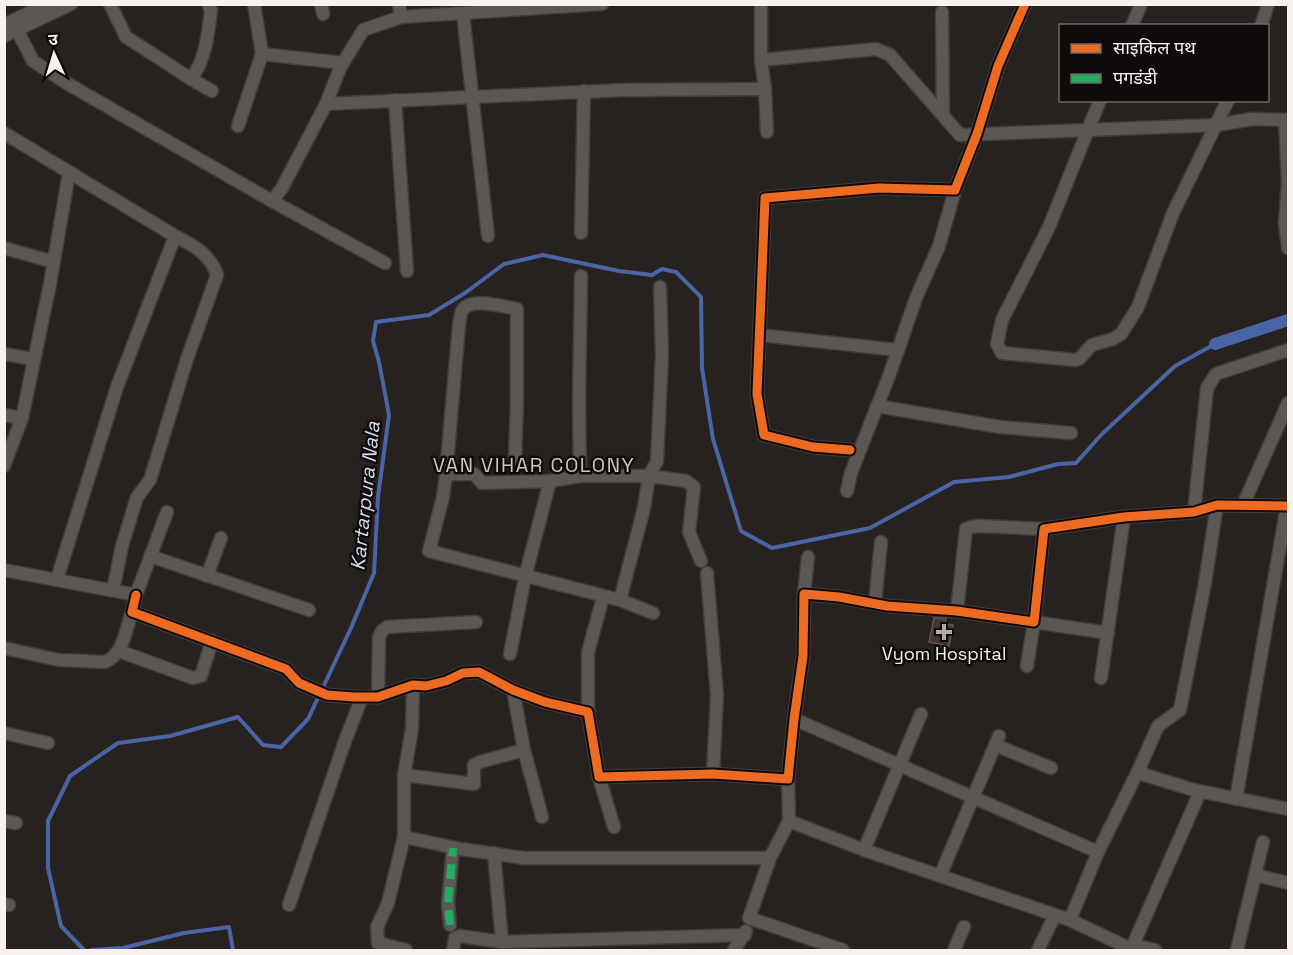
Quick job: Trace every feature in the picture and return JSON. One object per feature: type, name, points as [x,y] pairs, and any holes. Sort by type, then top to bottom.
[{"type":"street","points":[[4,25],[47,4]]},
{"type":"street","points":[[4,36],[71,4]]},
{"type":"street","points":[[110,4],[126,37],[212,91]]},
{"type":"street","points":[[191,79],[203,57],[211,10],[208,4]]},
{"type":"street","points":[[238,126],[262,54],[254,4]]},
{"type":"street","points":[[272,201],[282,188],[326,104],[343,63],[363,30],[400,11],[463,14],[602,4]]},
{"type":"street","points":[[761,4],[761,60],[767,132]]},
{"type":"street","points":[[847,491],[851,473],[916,298],[939,246],[955,190],[977,135],[998,66],[1024,4]]},
{"type":"street","points":[[1133,24],[1141,4]]},
{"type":"street","points":[[1262,24],[1268,4]]},
{"type":"street","points":[[942,12],[943,116]]},
{"type":"street","points":[[463,14],[488,236]]},
{"type":"street","points":[[17,30],[33,61],[68,84],[272,201],[385,262]]},
{"type":"street","points":[[761,60],[883,50],[890,55],[960,135],[1217,125],[1252,119],[1287,120],[1288,182],[1285,222],[1288,248]]},
{"type":"street","points":[[262,54],[343,63]]},
{"type":"street","points":[[326,104],[584,91],[765,89]]},
{"type":"street","points":[[581,232],[584,91]]},
{"type":"street","points":[[395,100],[407,271]]},
{"type":"street","points":[[1099,102],[1049,227],[1002,320],[997,344],[1002,353],[1075,360],[1079,359],[1092,345],[1113,339],[1121,334],[1138,307],[1173,213],[1227,102]]},
{"type":"street","points":[[6,138],[192,245],[207,256],[214,265],[217,275],[187,360],[150,480],[137,497],[122,546],[113,590]]},
{"type":"street","points":[[4,466],[22,418],[54,262],[69,173]]},
{"type":"street","points":[[850,450],[813,447],[764,435],[757,394],[765,198],[879,188],[955,190]]},
{"type":"street","points":[[57,579],[117,387],[174,236]]},
{"type":"street","points":[[4,248],[54,262]]},
{"type":"street","points":[[580,476],[581,276]]},
{"type":"street","points":[[620,600],[644,508],[649,476],[657,461],[662,355],[660,287]]},
{"type":"street","points":[[514,459],[517,309],[482,303],[468,306],[462,311],[457,344],[443,497],[429,551],[620,600],[652,613]]},
{"type":"street","points":[[759,335],[898,350]]},
{"type":"street","points":[[1194,512],[1207,388],[1216,374],[1288,350]]},
{"type":"street","points":[[4,354],[33,359]]},
{"type":"street","points":[[1243,505],[1288,404]]},
{"type":"street","points":[[877,406],[1000,428],[1071,434]]},
{"type":"street","points":[[4,415],[22,418]]},
{"type":"street","points":[[446,474],[474,474],[482,483],[550,481],[580,476],[649,476],[686,481],[694,487],[688,532],[702,561]]},
{"type":"street","points":[[510,654],[525,577],[550,481]]},
{"type":"street","points":[[1070,920],[1098,852],[1158,726],[1180,710],[1205,583],[1217,505]]},
{"type":"street","points":[[957,611],[966,530],[971,526],[1044,529],[1124,517],[1194,512],[1217,505],[1288,506],[1236,799]]},
{"type":"street","points":[[4,648],[59,660],[105,662],[111,660],[119,651],[136,595],[167,512]]},
{"type":"street","points":[[1101,678],[1124,517]]},
{"type":"street","points":[[1027,666],[1044,529]]},
{"type":"street","points":[[207,576],[221,538]]},
{"type":"street","points":[[874,603],[881,542]]},
{"type":"street","points":[[150,556],[309,610]]},
{"type":"street","points":[[734,951],[745,935],[748,918],[770,858],[789,821],[788,779],[803,656],[804,594],[808,557]]},
{"type":"street","points":[[4,570],[136,595]]},
{"type":"street","points":[[707,573],[717,695],[713,774]]},
{"type":"street","points":[[804,594],[957,611],[1108,633]]},
{"type":"street","points":[[603,597],[588,652],[588,712],[599,777],[614,827]]},
{"type":"street","points":[[132,612],[286,669],[299,683],[327,695],[378,697],[413,685],[426,686],[446,681],[463,673],[479,672],[513,690],[545,702],[588,712]]},
{"type":"street","points":[[378,697],[379,637],[387,627],[476,621]]},
{"type":"street","points":[[119,651],[194,678],[201,676],[212,640]]},
{"type":"street","points":[[406,951],[378,943],[378,927],[388,903],[404,837],[404,775],[412,729],[413,685]]},
{"type":"street","points":[[513,690],[524,750],[542,818]]},
{"type":"street","points":[[289,904],[362,697]]},
{"type":"street","points":[[864,850],[902,765],[921,714]]},
{"type":"street","points":[[794,719],[1098,852]]},
{"type":"street","points":[[4,733],[48,743]]},
{"type":"street","points":[[940,876],[997,741],[1052,768]]},
{"type":"street","points":[[404,775],[474,784],[474,765],[524,750]]},
{"type":"street","points":[[1139,769],[1145,776],[1200,792],[1288,809]]},
{"type":"street","points":[[599,777],[713,774],[788,779]]},
{"type":"street","points":[[1132,948],[1200,792]]},
{"type":"street","points":[[789,821],[864,850],[1070,920],[1132,948],[1155,951]]},
{"type":"street","points":[[404,837],[453,848],[524,858],[770,858]]},
{"type":"street","points":[[1237,951],[1263,842]]},
{"type":"street","points":[[450,925],[448,903],[453,848]]},
{"type":"street","points":[[495,854],[502,942]]},
{"type":"street","points":[[1256,875],[1288,883]]},
{"type":"street","points":[[1038,951],[1055,915]]},
{"type":"street","points":[[748,918],[843,951]]},
{"type":"street","points":[[954,951],[964,927]]},
{"type":"street","points":[[453,951],[455,938],[460,936],[538,946],[745,935]]},
{"type":"building","points":[[934,618],[946,618],[945,624],[953,625],[949,646],[929,642]]},
{"type":"waterway","name":"Kartarpura Nala","points":[[84,950],[61,926],[48,868],[48,821],[70,776],[118,743],[170,736],[238,717],[263,745],[281,747],[308,719],[351,628],[374,573],[378,497],[389,415],[373,341],[376,322],[429,315],[465,293],[504,264],[543,255],[619,271],[652,275],[662,269],[676,272],[701,297],[702,368],[713,439],[741,531],[772,548],[870,528],[954,482],[1009,477],[1058,464],[1076,463],[1102,434],[1175,366],[1215,344]]},
{"type":"waterway","points":[[1215,344],[1288,320]]},
{"type":"waterway","name":"Kartarpura Nala","points":[[91,950],[123,948],[184,933],[229,927],[233,950]]},
{"type":"marked path","points":[[450,925],[448,903],[453,848]]},
{"type":"cycle path","points":[[850,450],[813,447],[764,435],[757,394],[765,198],[879,188],[955,190],[977,134],[998,66],[1025,4]]},
{"type":"cycle path","points":[[136,595],[132,612],[286,669],[299,683],[327,695],[378,697],[413,685],[426,686],[446,681],[463,673],[479,672],[513,690],[545,702],[588,712],[599,777],[713,774],[788,779],[803,656],[804,594],[839,597],[887,606],[957,611],[1034,622],[1044,529],[1124,517],[1194,512],[1217,505],[1288,506]]},
{"type":"place","name":"Vyom Hospital","points":[[944,632]]},
{"type":"district","name":"VAN VIHAR COLONY","points":[[534,465]]}]
